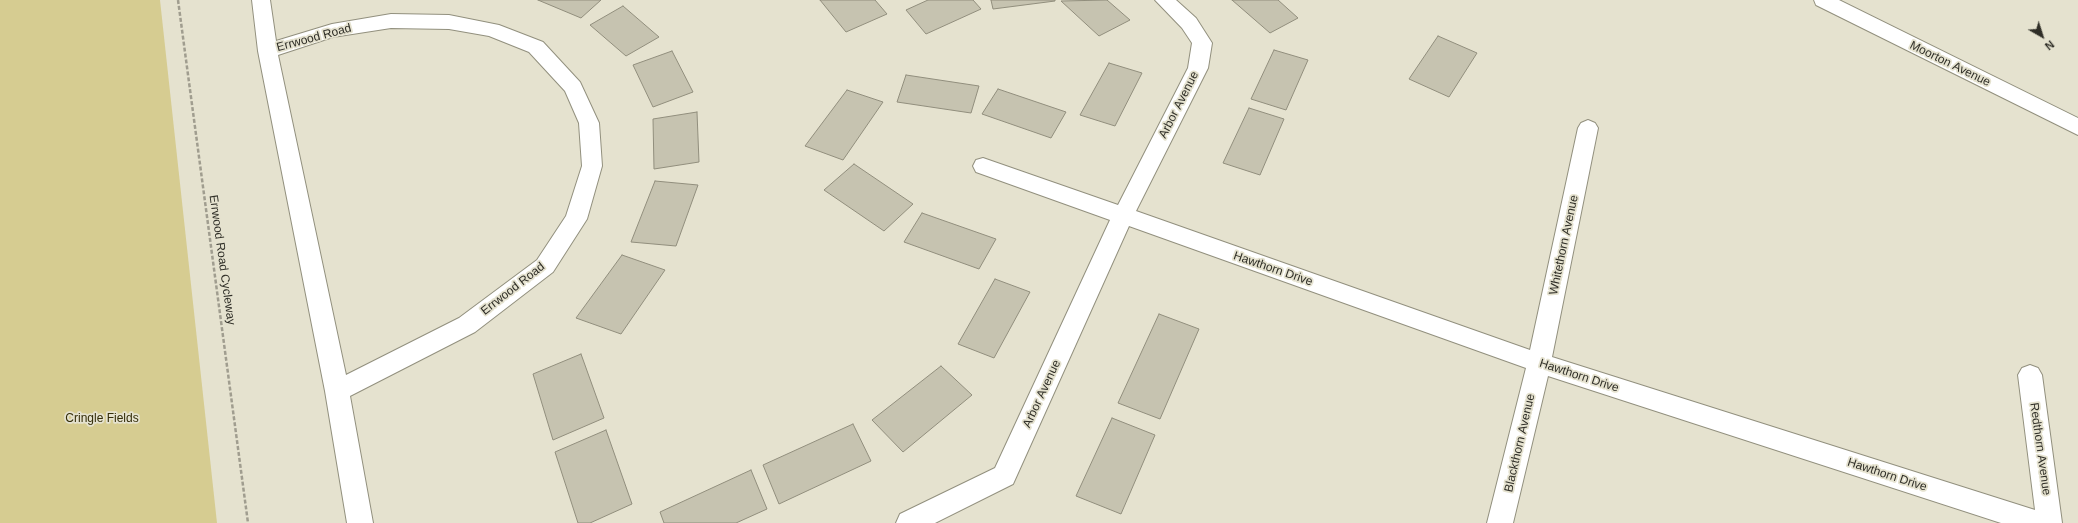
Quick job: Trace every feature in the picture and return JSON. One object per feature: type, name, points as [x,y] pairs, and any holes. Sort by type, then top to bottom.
[{"type":"street","name":"Errwood Road","points":[[261,0],[268,51],[337,391],[360,523]]},
{"type":"street","name":"Arbor Avenue","points":[[909,523],[1004,476],[1124,216],[1198,68],[1202,43],[1189,23],[1164,0]]},
{"type":"street","name":"Moorton Avenue","points":[[1823,0],[2078,126]]},
{"type":"street","name":"Errwood Road","points":[[268,51],[332,31],[390,21],[449,22],[492,30],[536,47],[573,87],[590,123],[592,166],[576,219],[545,266],[467,325],[337,391]]},
{"type":"street","name":"Whitethorn Avenue","points":[[1539,363],[1588,128]]},
{"type":"street","points":[[983,166],[1124,216]]},
{"type":"street","name":"Hawthorn Drive","points":[[1124,216],[1539,363],[2038,523]]},
{"type":"street","name":"Blackthorn Avenue","points":[[1500,523],[1539,363]]},
{"type":"street","name":"Redthorn Avenue","points":[[2030,375],[2050,523]]},
{"type":"path","name":"Errwood Road Cycleway","points":[[178,0],[248,523]]},
{"type":"green space","name":"Cringle Fields","points":[[0,0],[160,0],[217,523],[0,523]]},
{"type":"building","points":[[538,0],[601,0],[581,18]]},
{"type":"building","points":[[820,0],[875,0],[887,14],[846,32]]},
{"type":"building","points":[[928,0],[973,0],[981,9],[926,34],[906,10]]},
{"type":"building","points":[[991,0],[1055,0],[1055,1],[993,9]]},
{"type":"building","points":[[1107,0],[1130,20],[1099,36],[1061,1]]},
{"type":"building","points":[[1232,0],[1278,0],[1298,18],[1270,33]]},
{"type":"building","points":[[623,6],[659,37],[626,56],[590,25]]},
{"type":"building","points":[[1438,36],[1477,53],[1449,97],[1409,79]]},
{"type":"building","points":[[1274,50],[1308,60],[1286,110],[1251,99]]},
{"type":"building","points":[[672,51],[693,92],[653,107],[633,65]]},
{"type":"building","points":[[1109,63],[1142,73],[1115,126],[1080,115]]},
{"type":"building","points":[[906,75],[979,86],[971,113],[897,102]]},
{"type":"building","points":[[998,89],[1066,112],[1051,138],[982,114]]},
{"type":"building","points":[[847,90],[883,102],[843,160],[805,146]]},
{"type":"building","points":[[1249,108],[1284,119],[1260,175],[1223,163]]},
{"type":"building","points":[[697,112],[699,162],[654,169],[653,119]]},
{"type":"building","points":[[854,164],[913,204],[884,231],[824,190]]},
{"type":"building","points":[[655,181],[698,185],[676,246],[631,242]]},
{"type":"building","points":[[922,213],[996,239],[979,269],[904,242]]},
{"type":"building","points":[[622,255],[665,270],[621,334],[576,318]]},
{"type":"building","points":[[995,279],[1030,292],[994,358],[958,344]]},
{"type":"building","points":[[1159,314],[1199,329],[1160,419],[1118,403]]},
{"type":"building","points":[[581,354],[604,418],[553,440],[533,374]]},
{"type":"building","points":[[941,366],[972,395],[903,452],[872,420]]},
{"type":"building","points":[[1112,418],[1155,435],[1121,514],[1076,496]]},
{"type":"building","points":[[853,424],[871,461],[779,504],[763,465]]},
{"type":"building","points":[[606,430],[632,504],[590,523],[578,523],[555,452]]},
{"type":"building","points":[[751,470],[767,509],[736,523],[664,523],[660,512]]}]
